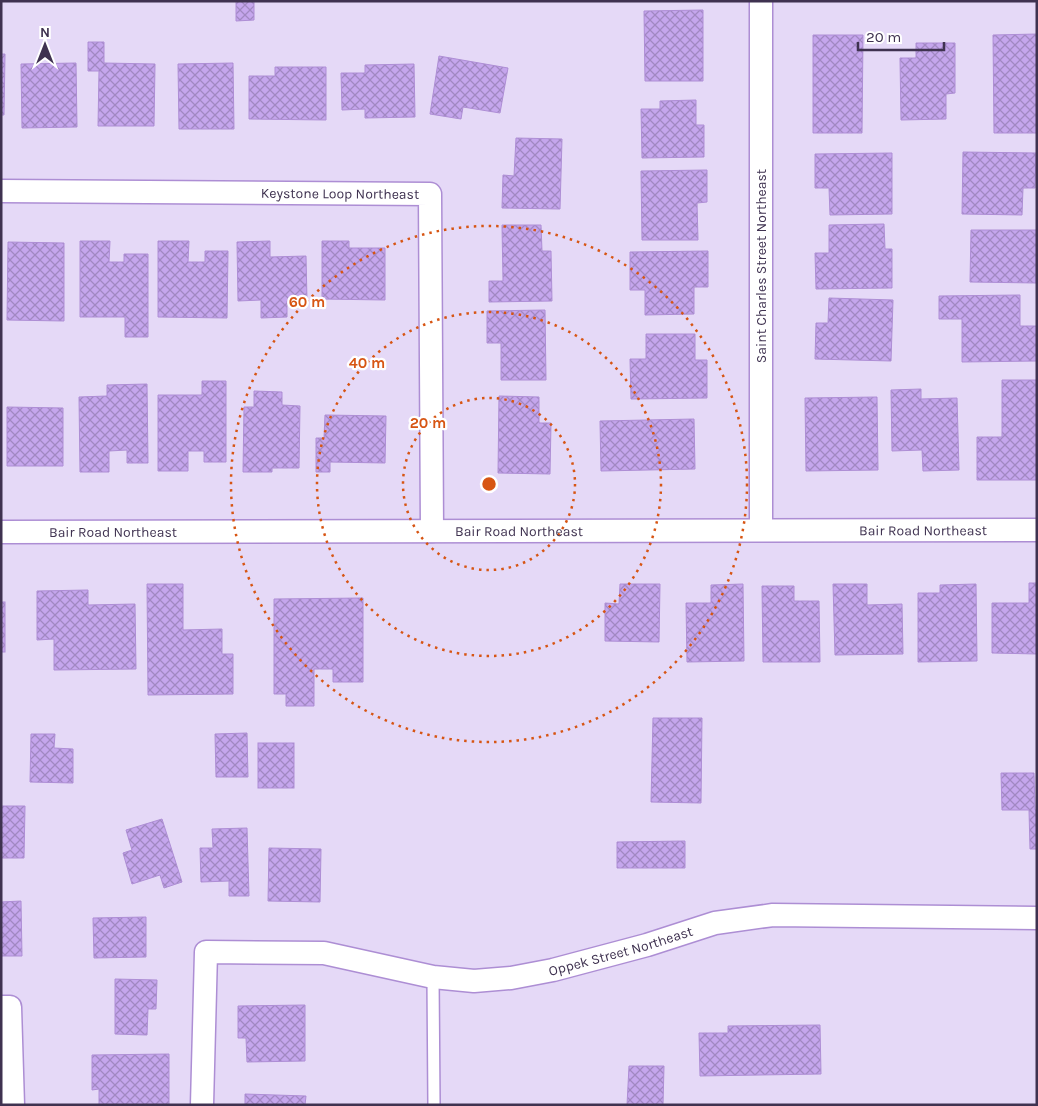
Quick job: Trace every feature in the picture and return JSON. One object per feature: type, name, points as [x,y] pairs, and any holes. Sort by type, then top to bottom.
[{"type":"street","name":"Saint Charles Street Northeast","points":[[761,1],[761,530]]},
{"type":"street","name":"Keystone Loop Northeast","points":[[1,191],[430,194],[432,531]]},
{"type":"street","name":"Bair Road Northeast","points":[[1,532],[1037,530]]},
{"type":"street","name":"Oppek Street Northeast","points":[[202,1105],[206,952],[324,953],[433,977],[474,981],[511,978],[553,970],[647,945],[715,923],[773,914],[1037,918]]},
{"type":"street","points":[[1,1007],[10,1007],[13,1105]]},
{"type":"lane","points":[[433,977],[434,1105]]},
{"type":"building","points":[[236,1],[254,1],[254,20],[236,21]]},
{"type":"building","points":[[703,10],[703,81],[645,81],[644,11]]},
{"type":"building","points":[[1037,34],[1037,133],[994,133],[993,35]]},
{"type":"building","points":[[813,35],[863,35],[862,133],[813,133]]},
{"type":"building","points":[[88,42],[104,42],[104,63],[155,64],[154,126],[98,126],[99,71],[88,71]]},
{"type":"building","points":[[916,43],[955,43],[955,93],[946,94],[946,119],[901,120],[900,58],[916,58]]},
{"type":"building","points":[[1,54],[5,54],[4,115],[1,115]]},
{"type":"building","points":[[439,56],[508,68],[500,113],[463,107],[461,119],[430,114]]},
{"type":"building","points":[[76,63],[77,127],[22,128],[21,64]]},
{"type":"building","points":[[233,63],[234,129],[179,129],[178,64]]},
{"type":"building","points":[[414,64],[415,117],[365,118],[365,109],[342,110],[341,73],[365,73],[365,65]]},
{"type":"building","points":[[275,67],[326,67],[326,120],[249,119],[249,76],[275,76]]},
{"type":"building","points":[[696,100],[696,125],[704,125],[704,157],[642,158],[641,109],[660,109],[660,101]]},
{"type":"building","points":[[516,138],[562,139],[560,209],[502,208],[503,175],[514,176]]},
{"type":"building","points":[[963,152],[1036,153],[1035,188],[1023,188],[1022,215],[962,214]]},
{"type":"building","points":[[892,153],[892,214],[830,215],[829,188],[815,188],[815,154]]},
{"type":"building","points":[[707,170],[707,202],[697,203],[698,240],[642,240],[641,171]]},
{"type":"building","points":[[884,224],[885,249],[892,249],[892,288],[816,289],[815,253],[829,253],[829,225]]},
{"type":"building","points":[[502,225],[541,225],[542,251],[551,251],[552,301],[489,302],[489,281],[503,281]]},
{"type":"building","points":[[971,230],[1037,230],[1036,283],[970,282]]},
{"type":"building","points":[[80,241],[110,241],[109,262],[124,262],[124,254],[148,254],[148,337],[125,337],[125,317],[80,317]]},
{"type":"building","points":[[158,241],[189,241],[188,262],[205,262],[205,251],[228,251],[227,318],[158,317]]},
{"type":"building","points":[[270,241],[270,257],[306,256],[307,301],[287,301],[287,317],[261,318],[261,300],[238,301],[237,242]]},
{"type":"building","points":[[322,241],[349,241],[349,248],[385,248],[385,300],[322,299]]},
{"type":"building","points":[[8,242],[64,243],[64,321],[7,320]]},
{"type":"building","points":[[708,251],[708,287],[694,287],[694,314],[645,315],[645,290],[630,290],[630,252]]},
{"type":"building","points":[[1020,295],[1020,326],[1037,326],[1037,361],[962,362],[962,319],[939,319],[939,296]]},
{"type":"building","points":[[829,298],[893,300],[891,361],[815,359],[816,323],[828,323]]},
{"type":"building","points":[[545,310],[546,380],[501,380],[501,343],[487,343],[487,311]]},
{"type":"building","points":[[646,334],[695,334],[695,360],[707,360],[707,398],[631,399],[630,359],[646,359]]},
{"type":"building","points":[[1002,380],[1037,380],[1037,480],[977,480],[977,437],[1002,437]]},
{"type":"building","points":[[202,381],[226,381],[226,462],[204,462],[204,451],[188,451],[188,471],[158,471],[158,395],[202,395]]},
{"type":"building","points":[[147,384],[148,463],[127,463],[127,450],[109,451],[109,472],[80,472],[79,397],[107,396],[107,385]]},
{"type":"building","points":[[921,389],[921,399],[957,398],[959,470],[923,471],[922,450],[892,451],[891,390]]},
{"type":"building","points":[[254,391],[282,392],[282,405],[300,406],[299,468],[272,468],[272,472],[243,472],[244,407],[254,407]]},
{"type":"building","points":[[499,396],[539,397],[539,423],[551,423],[550,474],[498,473]]},
{"type":"building","points":[[877,397],[878,470],[806,471],[805,398]]},
{"type":"building","points":[[7,407],[63,408],[63,466],[7,466]]},
{"type":"building","points":[[325,415],[386,416],[385,463],[330,462],[330,472],[316,472],[316,438],[324,438]]},
{"type":"building","points":[[694,419],[695,469],[601,471],[600,421]]},
{"type":"building","points":[[1029,583],[1037,583],[1037,654],[992,653],[992,603],[1029,603]]},
{"type":"building","points":[[147,584],[183,584],[183,630],[222,629],[222,654],[233,654],[233,694],[148,695]]},
{"type":"building","points":[[620,584],[660,584],[659,642],[605,641],[605,603],[619,604]]},
{"type":"building","points":[[743,584],[744,661],[687,662],[686,603],[711,603],[711,585]]},
{"type":"building","points":[[833,584],[867,584],[867,605],[902,604],[903,654],[835,655]]},
{"type":"building","points":[[976,584],[977,661],[918,662],[918,593],[940,593],[940,585]]},
{"type":"building","points":[[762,586],[794,586],[794,601],[819,601],[820,662],[763,662]]},
{"type":"building","points":[[88,590],[88,605],[135,604],[136,669],[54,670],[54,639],[37,640],[37,591]]},
{"type":"building","points":[[363,598],[363,682],[333,682],[333,669],[314,669],[314,706],[286,706],[286,694],[274,694],[274,599]]},
{"type":"building","points":[[1,602],[5,602],[5,652],[1,652]]},
{"type":"building","points":[[653,718],[702,718],[701,803],[651,802]]},
{"type":"building","points":[[247,733],[248,777],[216,777],[215,734]]},
{"type":"building","points":[[31,734],[55,734],[54,748],[73,749],[73,783],[30,782]]},
{"type":"building","points":[[258,743],[294,743],[294,788],[258,788]]},
{"type":"building","points":[[1001,773],[1034,773],[1035,810],[1037,810],[1037,849],[1030,849],[1029,810],[1002,810]]},
{"type":"building","points":[[1,806],[25,806],[24,858],[1,858]]},
{"type":"building","points":[[162,819],[182,882],[164,888],[160,875],[132,884],[123,853],[132,850],[126,830]]},
{"type":"building","points":[[247,828],[249,896],[229,896],[229,881],[201,882],[200,848],[213,848],[212,829]]},
{"type":"building","points":[[685,841],[685,868],[617,868],[617,842]]},
{"type":"building","points":[[269,848],[321,849],[320,902],[268,901]]},
{"type":"building","points":[[21,901],[22,956],[1,956],[1,902]]},
{"type":"building","points":[[146,917],[146,957],[94,958],[93,918]]},
{"type":"building","points":[[115,979],[157,980],[156,1009],[148,1009],[147,1035],[115,1034]]},
{"type":"building","points":[[305,1005],[305,1061],[247,1062],[246,1038],[238,1038],[238,1006]]},
{"type":"building","points":[[820,1025],[821,1074],[700,1076],[699,1033],[728,1033],[728,1026]]},
{"type":"building","points":[[169,1054],[169,1105],[99,1105],[99,1089],[92,1090],[92,1055]]},
{"type":"building","points":[[629,1066],[664,1066],[663,1105],[627,1105]]},
{"type":"building","points":[[245,1094],[306,1096],[305,1105],[245,1105]]}]
